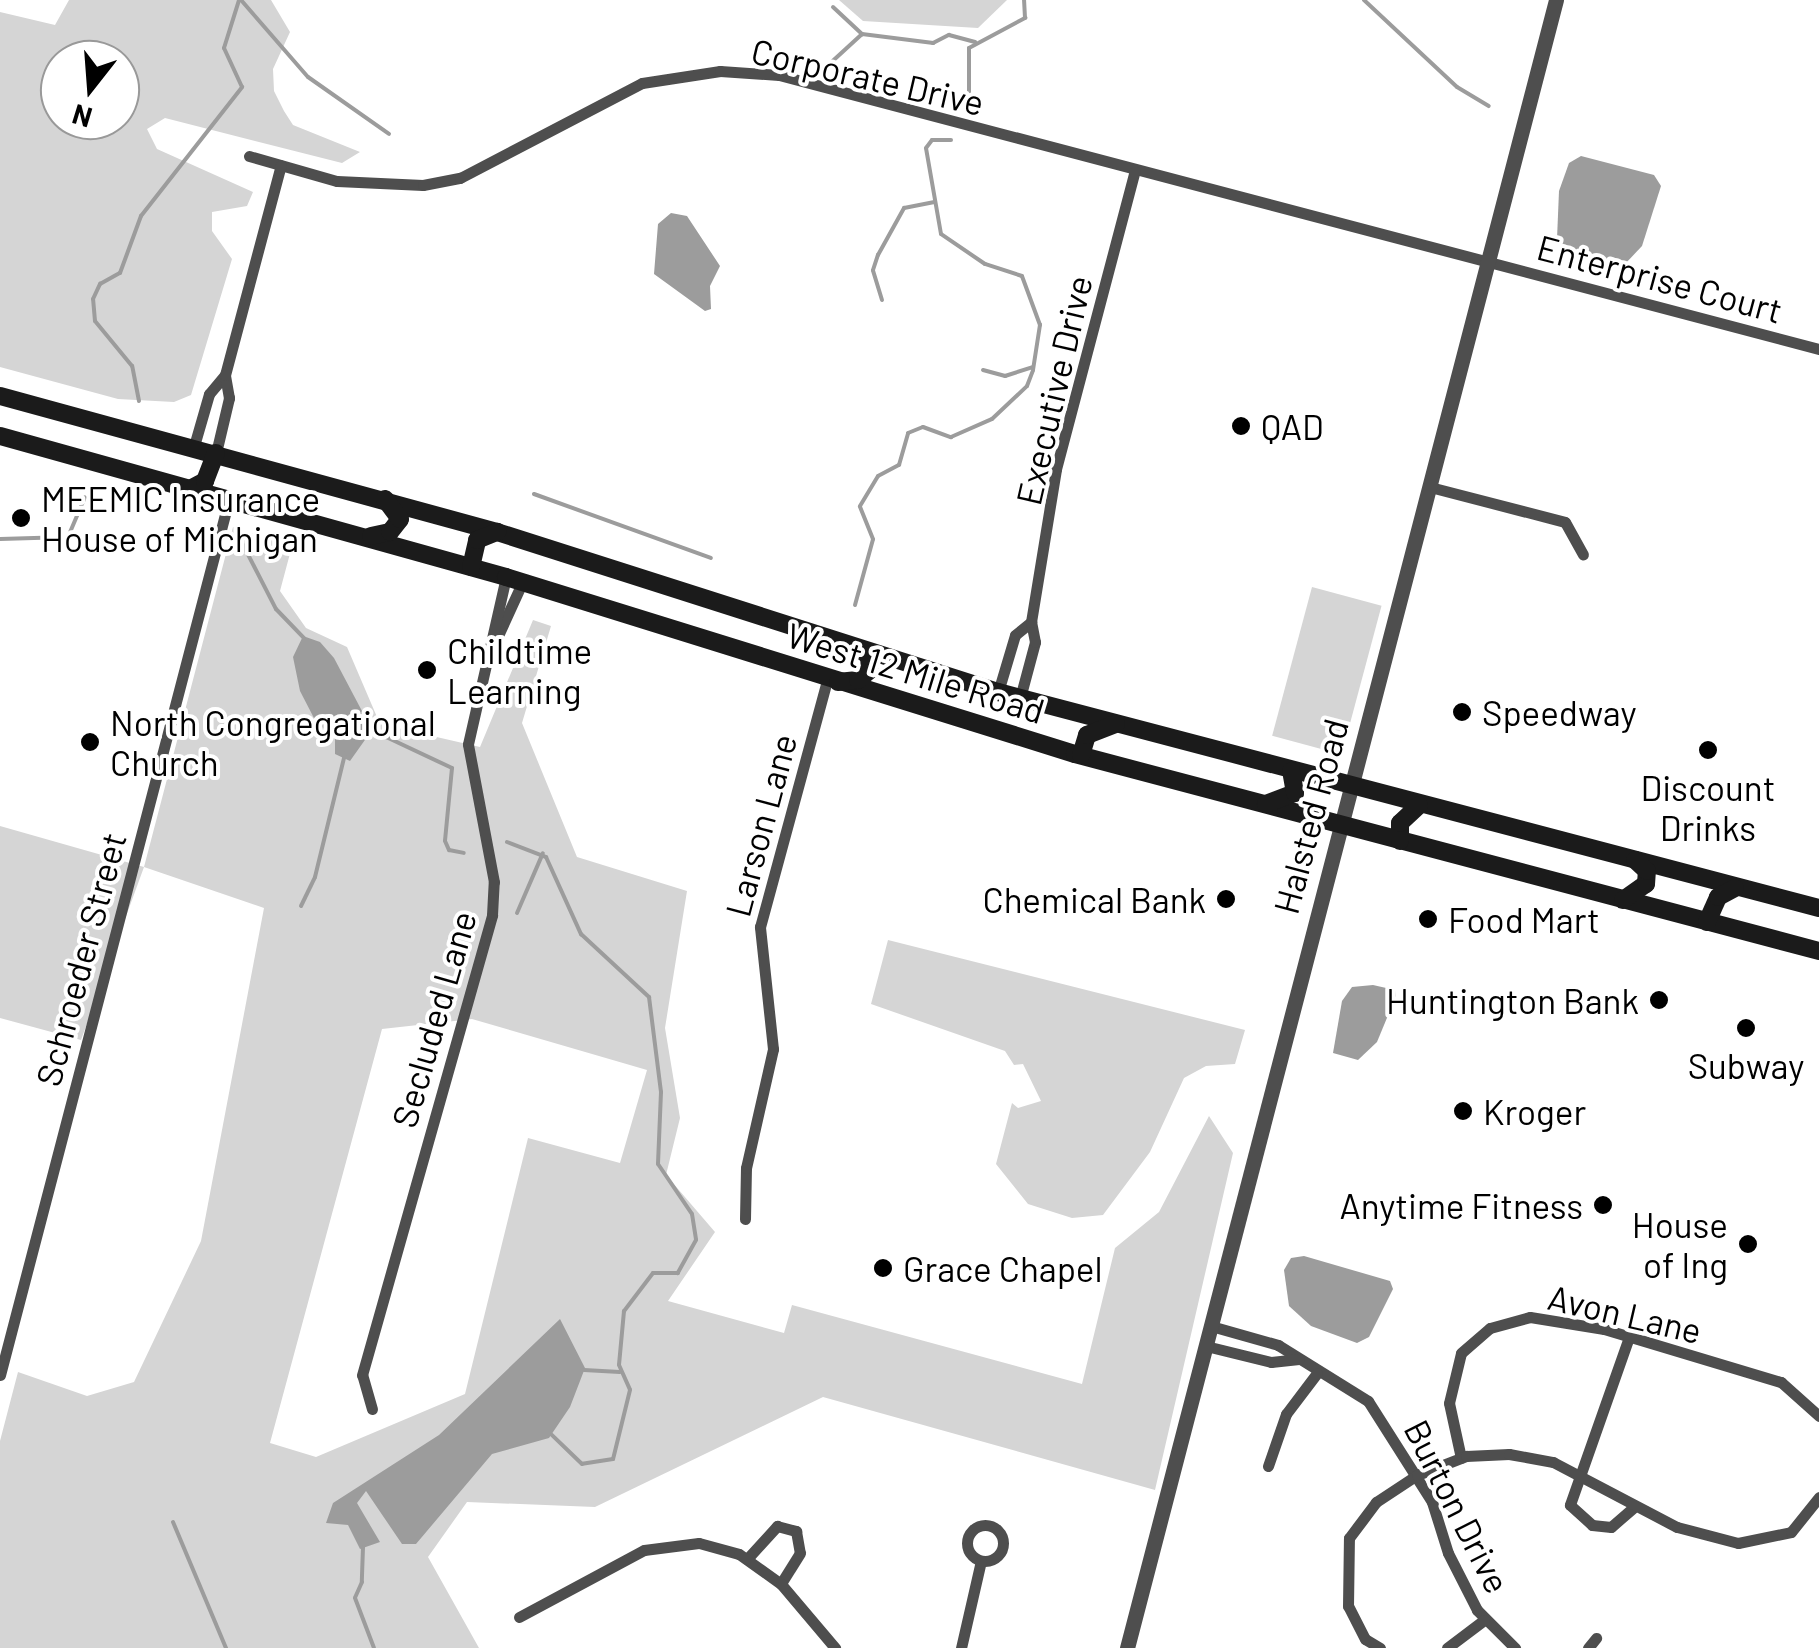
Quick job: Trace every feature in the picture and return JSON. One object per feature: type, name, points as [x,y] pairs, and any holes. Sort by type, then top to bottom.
[{"type":"main road","name":"West 12 Mile Road","points":[[0,396],[497,532],[998,692],[1819,908]]},
{"type":"main road","name":"West 12 Mile Road","points":[[0,436],[471,567],[827,681],[1081,756],[1819,951]]},
{"type":"main road","points":[[192,488],[206,481],[216,453]]},
{"type":"main road","points":[[365,536],[396,528],[400,512],[384,499]]},
{"type":"main road","points":[[471,567],[477,540],[497,532]]},
{"type":"main road","points":[[827,681],[858,680],[870,670],[869,656],[854,646]]},
{"type":"main road","points":[[1081,756],[1087,735],[1116,724]]},
{"type":"main road","points":[[1260,804],[1290,799],[1296,782],[1291,771]]},
{"type":"main road","points":[[1400,842],[1400,823],[1419,805]]},
{"type":"main road","points":[[1623,900],[1646,884],[1647,870],[1633,860]]},
{"type":"main road","points":[[1707,922],[1712,905],[1735,888]]},
{"type":"street","name":"Halsted Road","points":[[1128,1648],[1338,825],[1556,0]]},
{"type":"street","name":"Corporate Drive","points":[[249,156],[381,186],[460,178],[616,93],[677,74],[720,70],[778,75],[1487,261]]},
{"type":"street","points":[[216,453],[229,398],[225,376],[280,164]]},
{"type":"street","name":"Executive Drive","points":[[1020,698],[1035,642],[1030,622],[1056,469],[1135,171]]},
{"type":"street","name":"Enterprise Court","points":[[1487,261],[1819,349]]},
{"type":"street","points":[[194,446],[209,394],[225,376]]},
{"type":"street","points":[[1430,487],[1565,522],[1583,554]]},
{"type":"street","name":"Schroeder Street","points":[[0,1375],[229,499]]},
{"type":"street","name":"Secluded Lane","points":[[372,1408],[362,1375],[492,915],[494,882],[468,744],[514,580]]},
{"type":"street","name":"Executive Drive","points":[[998,692],[1014,635],[1030,622]]},
{"type":"street","name":"Larson Lane","points":[[745,1218],[746,1168],[774,1049],[760,927],[827,681]]},
{"type":"street","name":"Avon Lane","points":[[1461,1458],[1449,1403],[1452,1372],[1460,1354],[1490,1328],[1530,1317],[1629,1337],[1781,1382],[1819,1416]]},
{"type":"street","name":"Burton Drive","points":[[1210,1326],[1278,1344],[1368,1402],[1417,1475],[1448,1553],[1484,1620],[1515,1648]]},
{"type":"street","points":[[1629,1337],[1570,1505],[1592,1525],[1620,1524],[1633,1508]]},
{"type":"street","points":[[1206,1346],[1271,1362],[1300,1359]]},
{"type":"street","points":[[1268,1466],[1286,1414],[1318,1373]]},
{"type":"street","points":[[1380,1648],[1365,1639],[1348,1606],[1349,1538],[1376,1502],[1417,1475],[1461,1458],[1509,1454],[1553,1462],[1633,1508],[1676,1527],[1757,1544],[1800,1526],[1819,1498]]},
{"type":"street","points":[[747,1559],[777,1526],[796,1531],[800,1553],[781,1584]]},
{"type":"street","points":[[518,1617],[644,1550],[699,1544],[747,1559],[781,1584],[835,1648]]},
{"type":"street","points":[[961,1648],[982,1561]]},
{"type":"street","points":[[1448,1648],[1484,1620]]},
{"type":"shaded area","points":[[69,0],[271,0],[290,32],[273,69],[274,91],[284,111],[293,125],[360,152],[342,163],[165,118],[147,129],[157,149],[253,192],[247,206],[212,212],[212,231],[232,259],[191,395],[174,402],[118,399],[0,367],[0,12],[55,25]]},
{"type":"shaded area","points":[[839,0],[1007,0],[978,28],[863,21]]},
{"type":"shaded area","points":[[1581,156],[1654,175],[1661,186],[1642,246],[1625,264],[1567,250],[1557,239],[1559,191],[1569,163]]},
{"type":"shaded area","points":[[671,213],[687,216],[720,266],[710,286],[711,309],[705,311],[654,274],[658,224]]},
{"type":"shaded area","points":[[233,527],[292,546],[280,591],[306,628],[347,647],[380,724],[480,747],[533,620],[551,626],[522,723],[577,857],[687,891],[665,1028],[680,1118],[666,1175],[715,1232],[668,1301],[784,1333],[792,1305],[1082,1384],[1115,1248],[1159,1212],[1209,1116],[1233,1153],[1155,1490],[823,1397],[595,1507],[467,1502],[428,1557],[479,1648],[0,1648],[0,1441],[18,1372],[87,1396],[134,1382],[201,1241],[264,908],[144,867]],"holes":[[[472,1019],[647,1070],[620,1163],[528,1138],[465,1394],[316,1457],[270,1443],[382,1029]]]},
{"type":"shaded area","points":[[1312,587],[1382,606],[1342,754],[1272,736]]},
{"type":"shaded area","points":[[303,636],[320,642],[334,658],[372,730],[350,761],[335,754],[335,738],[316,722],[300,691],[293,657]]},
{"type":"shaded area","points":[[0,826],[144,867],[81,1040],[0,1018]]},
{"type":"shaded area","points":[[888,940],[1245,1030],[1235,1064],[1206,1066],[1184,1078],[1150,1152],[1103,1215],[1072,1218],[1028,1204],[996,1164],[1012,1103],[1018,1108],[1041,1101],[1023,1064],[1014,1065],[1005,1051],[871,1004]]},
{"type":"shaded area","points":[[1373,985],[1395,990],[1396,996],[1377,1042],[1358,1060],[1333,1053],[1342,1001],[1352,987]]},
{"type":"shaded area","points":[[1304,1256],[1390,1281],[1393,1289],[1369,1337],[1357,1343],[1311,1326],[1289,1306],[1284,1270],[1291,1258]]},
{"type":"shaded area","points":[[560,1319],[585,1368],[570,1407],[549,1438],[492,1454],[416,1544],[402,1544],[366,1491],[357,1503],[380,1542],[360,1549],[348,1525],[326,1523],[333,1503],[439,1435]]},
{"type":"waterway","points":[[139,401],[132,366],[95,321],[93,299],[100,284],[120,273],[141,216],[242,87],[224,48],[239,0]]},
{"type":"waterway","points":[[241,0],[308,77],[389,134]]},
{"type":"waterway","points":[[969,109],[969,48],[1025,18],[1024,0]]},
{"type":"waterway","points":[[1364,0],[1457,87],[1489,106]]},
{"type":"waterway","points":[[833,7],[862,34]]},
{"type":"waterway","points":[[825,68],[862,34],[933,43],[949,35],[975,42]]},
{"type":"waterway","points":[[855,605],[873,539],[860,506],[878,476],[899,465],[908,433],[923,427],[951,437],[992,419],[1027,386],[1033,370],[1040,325],[1022,276],[985,264],[941,234],[926,148],[932,140],[951,140]]},
{"type":"waterway","points":[[882,300],[873,270],[878,255],[904,208],[934,202]]},
{"type":"waterway","points":[[983,370],[1005,376],[1033,367]]},
{"type":"waterway","points":[[534,494],[711,558]]},
{"type":"waterway","points":[[0,539],[68,537],[85,497]]},
{"type":"waterway","points":[[239,537],[276,609],[304,638]]},
{"type":"waterway","points":[[367,728],[452,768],[445,841],[449,850],[464,853]]},
{"type":"waterway","points":[[301,906],[315,877],[345,754]]},
{"type":"waterway","points":[[507,842],[546,857],[581,934],[649,997],[661,1092],[658,1164],[692,1214],[696,1240],[678,1273],[653,1273],[624,1311],[619,1365],[630,1390],[613,1459],[582,1464],[552,1435]]},
{"type":"waterway","points":[[517,913],[543,853]]},
{"type":"waterway","points":[[584,1370],[620,1372]]},
{"type":"waterway","points":[[173,1522],[226,1648]]},
{"type":"waterway","points":[[363,1547],[362,1582],[355,1598],[374,1648]]},
{"type":"place","name":"QAD","points":[[1241,426]]},
{"type":"place","name":"MEEMIC Insurance House of Michigan","points":[[21,518]]},
{"type":"place","name":"Childtime Learning","points":[[427,670]]},
{"type":"place","name":"Speedway","points":[[1462,712]]},
{"type":"place","name":"North Congregational Church","points":[[90,742]]},
{"type":"place","name":"Discount Drinks","points":[[1708,750]]},
{"type":"place","name":"Chemical Bank","points":[[1226,899]]},
{"type":"place","name":"Food Mart","points":[[1428,919]]},
{"type":"place","name":"Huntington Bank","points":[[1659,1000]]},
{"type":"place","name":"Subway","points":[[1746,1028]]},
{"type":"place","name":"Kroger","points":[[1463,1111]]},
{"type":"place","name":"Anytime Fitness","points":[[1603,1205]]},
{"type":"place","name":"House of Ing","points":[[1748,1244]]},
{"type":"place","name":"Grace Chapel","points":[[883,1268]]}]
